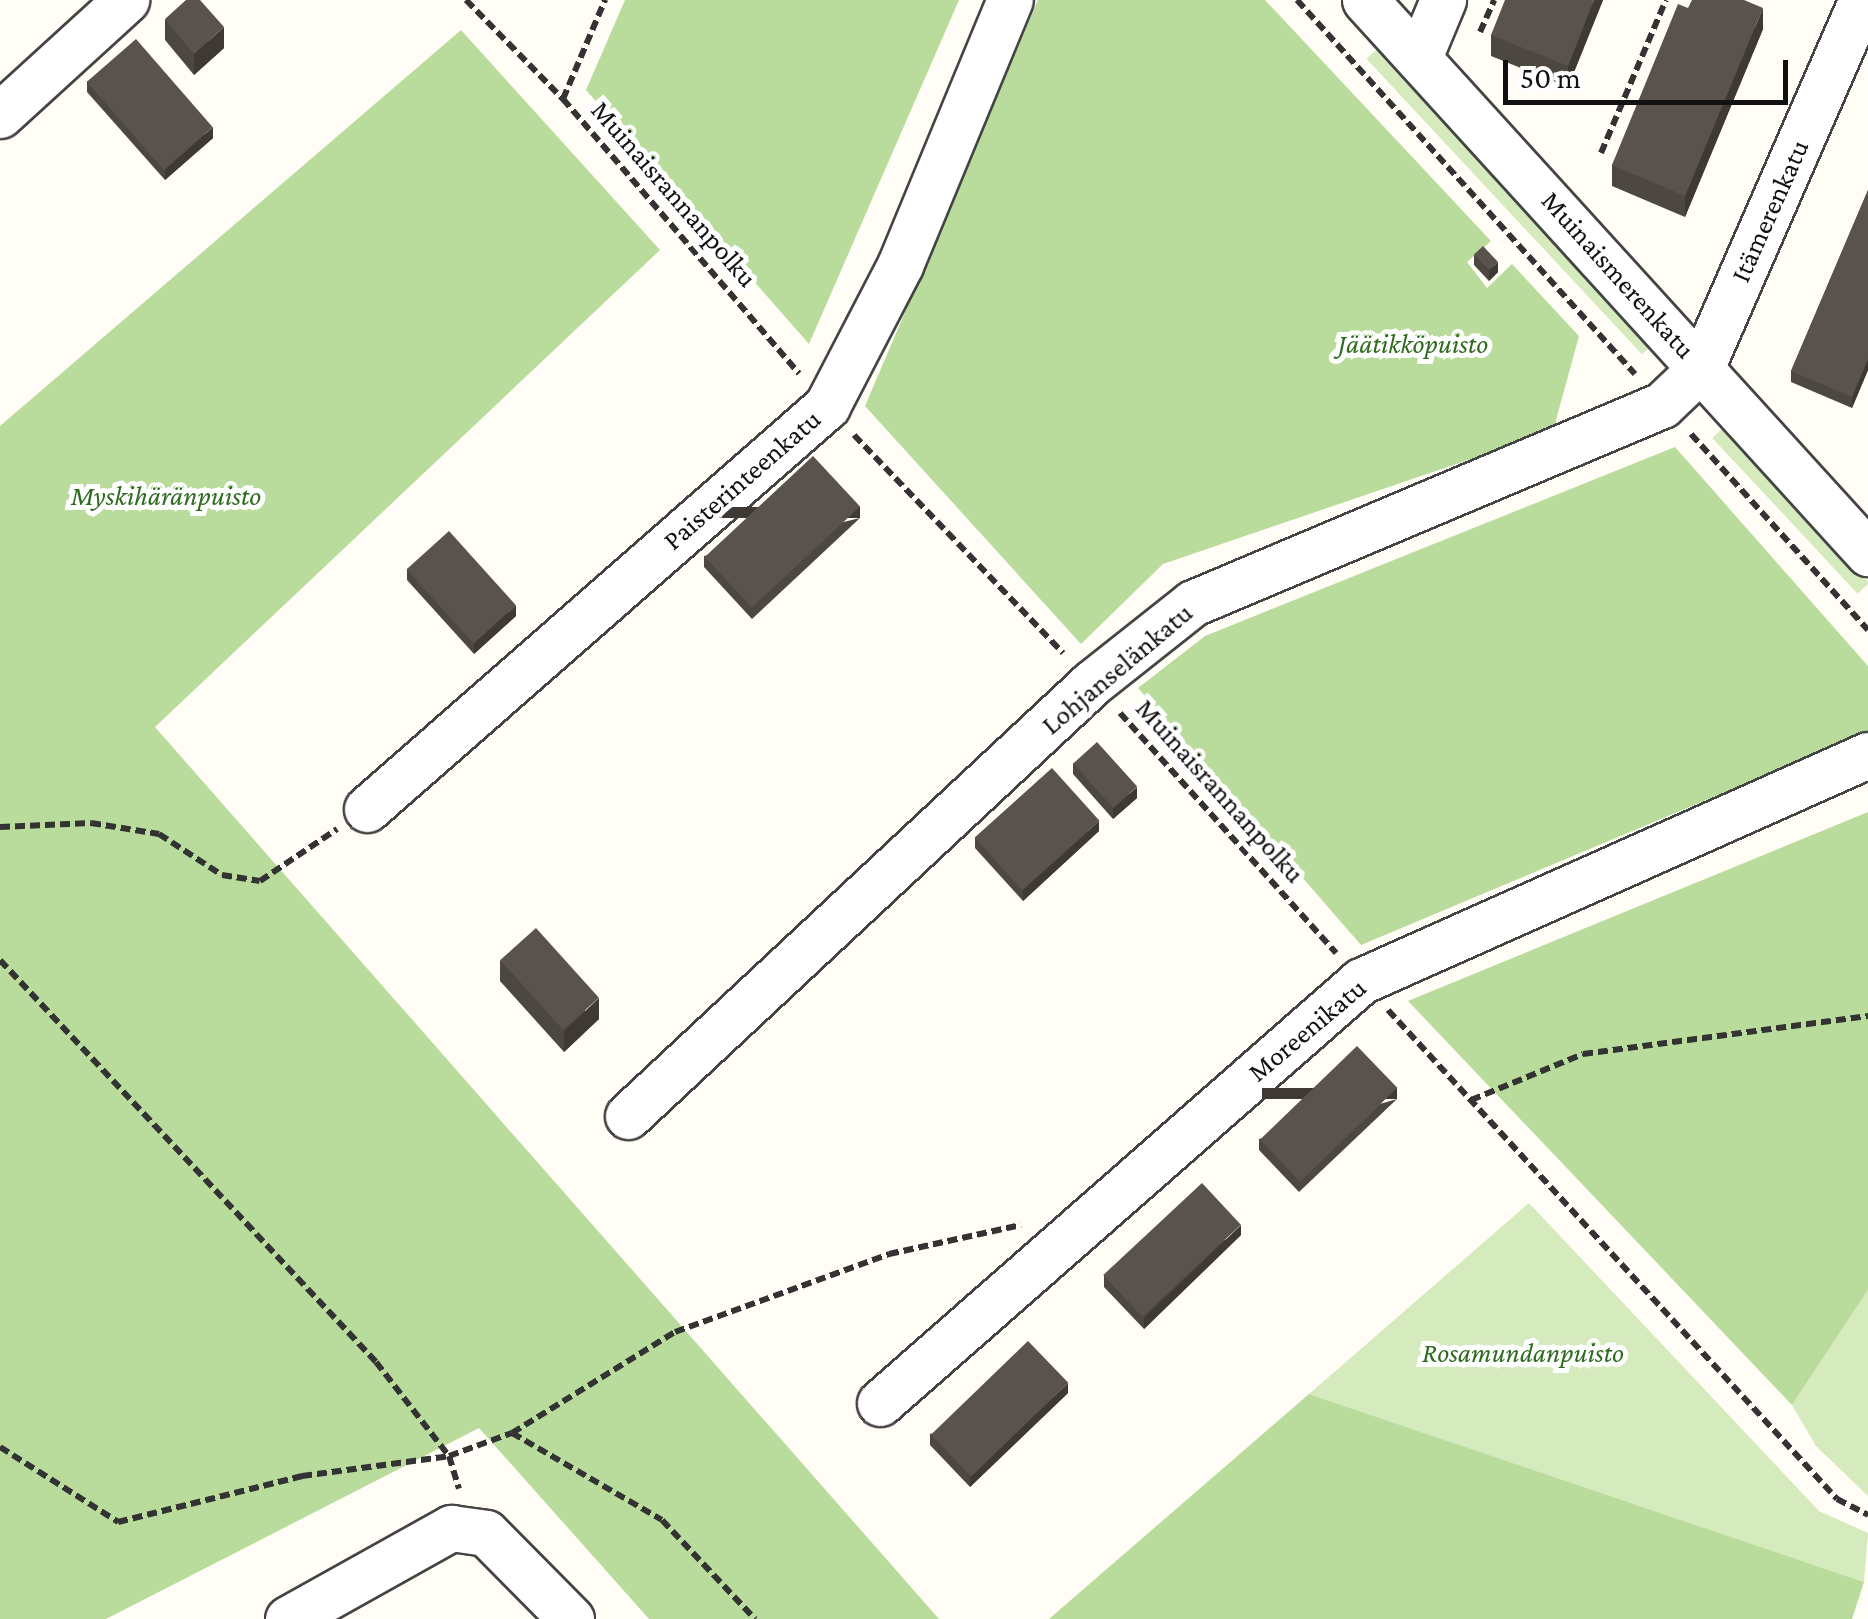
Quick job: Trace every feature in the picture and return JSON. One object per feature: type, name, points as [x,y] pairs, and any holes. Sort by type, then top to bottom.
[{"type":"street","points":[[0,116],[126,0]]},
{"type":"street","name":"Paisterinteenkatu","points":[[367,810],[827,406],[900,265],[1010,0]]},
{"type":"street","name":"Muinaismerenkatu","points":[[1365,0],[1420,54],[1868,553]]},
{"type":"street","points":[[1420,54],[1443,0]]},
{"type":"street","name":"Itämerenkatu","points":[[1701,368],[1862,0]]},
{"type":"street","name":"Lohjanselänkatu","points":[[628,1116],[1092,683],[1193,603],[1662,404],[1701,368]]},
{"type":"street","name":"Moreenikatu","points":[[880,1403],[1362,981],[1868,755]]},
{"type":"street","points":[[288,1619],[428,1536],[471,1529],[486,1533],[572,1619]]},
{"type":"path","name":"Muinaisrannanpolku","points":[[466,0],[563,99],[827,406],[1092,683],[1837,1499],[1868,1515]]},
{"type":"path","points":[[563,99],[605,0]]},
{"type":"path","points":[[1297,0],[1868,630]]},
{"type":"path","points":[[1480,32],[1494,0]]},
{"type":"path","points":[[1601,153],[1666,0]]},
{"type":"path","points":[[0,827],[90,822],[159,834],[222,876],[260,881],[367,810]]},
{"type":"path","points":[[0,960],[376,1362],[450,1456],[471,1529]]},
{"type":"path","points":[[1470,1100],[1582,1054],[1868,1016]]},
{"type":"path","points":[[0,1447],[118,1522],[302,1476],[450,1456],[512,1433],[675,1332],[889,1254],[1100,1207]]},
{"type":"path","points":[[512,1433],[662,1520],[755,1619]]},
{"type":"green space","points":[[625,0],[959,0],[809,344],[586,90]]},
{"type":"green space","name":"Jäätikköpuisto","points":[[1038,0],[1265,0],[1491,241],[1467,262],[1487,288],[1512,264],[1579,336],[1553,431],[1163,564],[1081,644],[865,406]]},
{"type":"green space","name":"Myskihäränpuisto","points":[[461,30],[660,250],[155,727],[939,1619],[649,1619],[479,1428],[106,1619],[0,1619],[0,426]]},
{"type":"green space","points":[[1376,50],[1652,345],[1642,354],[1366,59]]},
{"type":"green space","points":[[1724,427],[1868,581],[1858,594],[1712,438]]},
{"type":"green space","points":[[1675,447],[1868,666],[1868,732],[1361,945],[1138,688],[1205,636]]},
{"type":"green space","points":[[1868,812],[1868,1290],[1792,1405],[1408,1001]]},
{"type":"green space","name":"Rosamundanpuisto","points":[[1529,1203],[1819,1511],[1868,1533],[1864,1582],[1309,1394]]},
{"type":"green space","points":[[1868,1290],[1868,1496],[1816,1446],[1792,1405]]},
{"type":"green space","points":[[1309,1394],[1864,1582],[1852,1619],[1049,1619]]},
{"type":"building","points":[[186,0],[200,0],[224,27],[194,54],[165,19]]},
{"type":"building","points":[[1505,0],[1594,0],[1568,66],[1491,35]]},
{"type":"building","points":[[1692,0],[1744,0],[1763,8],[1685,196],[1612,165],[1678,4],[1688,8]]},
{"type":"building","points":[[136,39],[213,127],[164,170],[87,82]]},
{"type":"building","points":[[1868,190],[1868,359],[1852,397],[1791,371]]},
{"type":"building","points":[[1483,246],[1498,262],[1489,270],[1474,254]]},
{"type":"building","points":[[813,456],[860,506],[752,607],[705,557]]},
{"type":"building","points":[[449,531],[516,605],[474,643],[407,569]]},
{"type":"building","points":[[1097,742],[1137,787],[1113,808],[1073,763]]},
{"type":"building","points":[[1052,768],[1100,821],[1022,890],[975,838]]},
{"type":"building","points":[[536,928],[599,998],[563,1030],[500,960]]},
{"type":"building","points":[[1357,1046],[1397,1088],[1300,1182],[1260,1140]]},
{"type":"building","points":[[1202,1183],[1241,1225],[1142,1317],[1103,1275]]},
{"type":"building","points":[[1028,1341],[1068,1383],[971,1477],[931,1435]]}]
